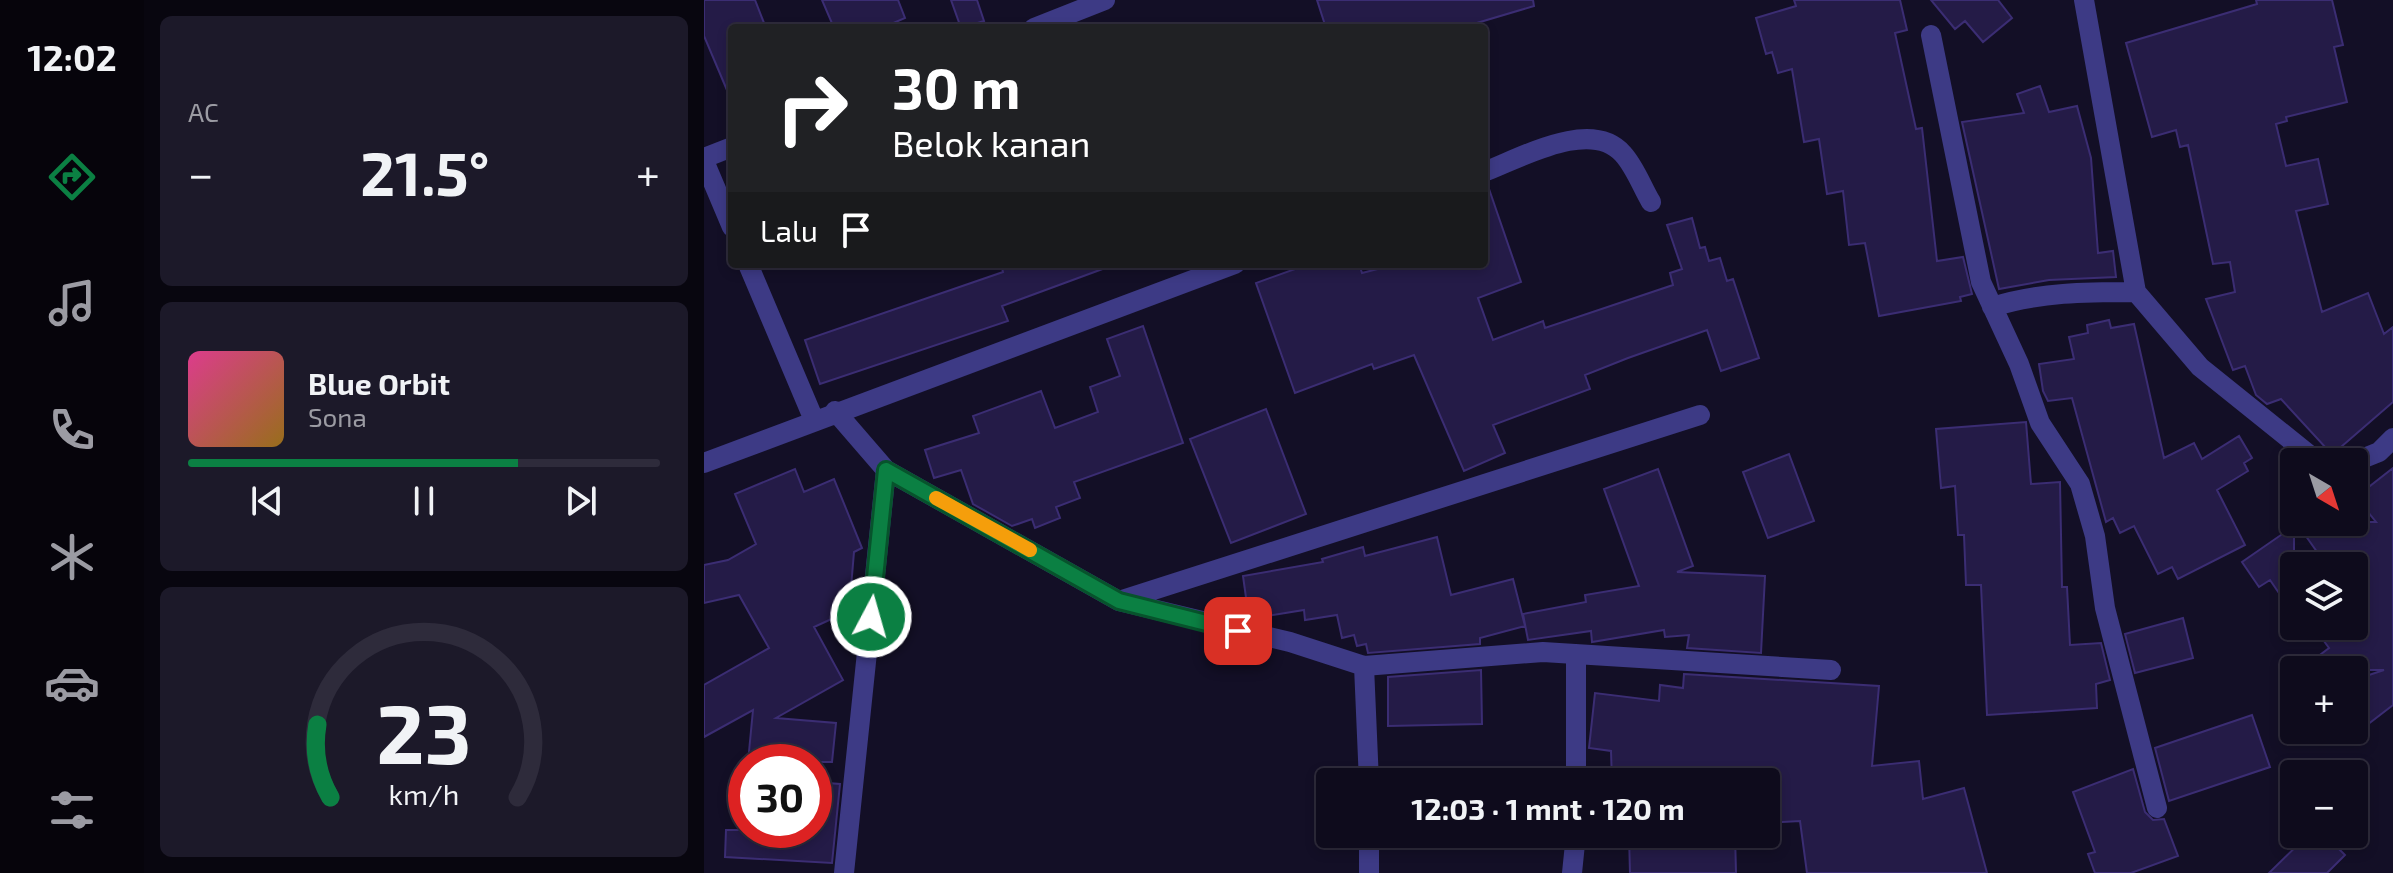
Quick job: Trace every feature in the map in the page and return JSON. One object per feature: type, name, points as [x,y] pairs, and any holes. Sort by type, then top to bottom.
[{"type":"street","points":[[1044,24],[1105,0]]},
{"type":"street","points":[[2084,0],[2136,292],[2200,367],[2301,448]]},
{"type":"street","points":[[1931,35],[1967,228],[1981,282],[2019,364],[2040,423],[2080,484],[2095,536],[2105,608],[2157,808]]},
{"type":"street","points":[[1488,170],[1550,145],[1601,140],[1624,155],[1651,202]]},
{"type":"street","points":[[728,149],[704,159],[728,217]]},
{"type":"street","points":[[750,268],[814,420]]},
{"type":"street","points":[[704,463],[835,411],[1224,268]]},
{"type":"street","points":[[1992,307],[2017,299],[2071,292],[2136,292]]},
{"type":"street","points":[[835,411],[886,470],[1119,601],[1290,642],[1364,666],[1543,652],[1831,670]]},
{"type":"street","points":[[1119,601],[1700,415]]},
{"type":"street","points":[[2368,456],[2379,452],[2393,438]]},
{"type":"street","points":[[844,873],[886,470]]},
{"type":"street","points":[[1576,654],[1576,768]]},
{"type":"street","points":[[1364,666],[1368,768]]},
{"type":"street","points":[[1369,848],[1369,873]]},
{"type":"street","points":[[1572,873],[1575,848]]},
{"type":"building","points":[[704,0],[755,0],[764,24],[728,24],[728,93],[704,36]]},
{"type":"building","points":[[822,0],[898,0],[905,18],[891,24],[832,24]]},
{"type":"building","points":[[951,0],[977,0],[984,21],[960,24]]},
{"type":"building","points":[[1317,0],[1533,0],[1534,6],[1473,24],[1325,24]]},
{"type":"building","points":[[1794,0],[1900,0],[1907,30],[1895,33],[1916,129],[1922,128],[1937,261],[1963,257],[1972,294],[1960,297],[1961,301],[1879,316],[1865,243],[1849,245],[1843,191],[1827,194],[1819,139],[1804,142],[1792,69],[1778,73],[1772,52],[1766,54],[1756,18],[1796,6]]},
{"type":"building","points":[[1931,0],[1998,0],[2012,18],[1983,42],[1965,21],[1955,29]]},
{"type":"building","points":[[2256,0],[2332,0],[2343,45],[2334,47],[2347,102],[2286,117],[2287,121],[2276,124],[2286,166],[2318,159],[2328,204],[2296,211],[2322,312],[2368,293],[2384,334],[2393,327],[2393,402],[2340,448],[2326,448],[2281,399],[2267,404],[2256,395],[2245,366],[2233,370],[2206,299],[2235,292],[2230,262],[2213,264],[2188,145],[2180,147],[2176,130],[2152,137],[2126,43],[2257,4]]},
{"type":"building","points":[[2040,86],[2049,112],[2077,106],[2091,158],[2098,253],[2113,251],[2116,277],[2049,280],[1999,289],[1962,122],[2024,113],[2017,94]]},
{"type":"building","points":[[1488,186],[1521,282],[1478,298],[1493,340],[1543,321],[1545,328],[1673,285],[1670,273],[1682,269],[1667,225],[1692,218],[1700,248],[1705,247],[1709,261],[1720,258],[1727,281],[1733,279],[1759,358],[1721,371],[1707,330],[1628,358],[1585,375],[1590,389],[1493,425],[1505,453],[1464,471],[1414,355],[1374,369],[1372,364],[1295,393],[1256,283],[1298,268],[1360,268],[1362,273],[1381,268],[1488,268]]},
{"type":"building","points":[[1002,268],[1105,268],[1002,306],[1008,321],[820,384],[805,340],[1003,272]]},
{"type":"building","points":[[2109,320],[2111,328],[2134,324],[2164,458],[2194,443],[2202,459],[2239,436],[2252,458],[2244,463],[2248,471],[2217,490],[2245,545],[2178,579],[2172,567],[2158,574],[2134,526],[2120,533],[2113,518],[2106,522],[2072,398],[2048,401],[2043,391],[2039,364],[2074,359],[2069,337],[2088,333],[2087,325]]},
{"type":"building","points":[[1143,326],[1183,443],[1074,482],[1080,498],[1056,507],[1060,518],[1035,528],[1032,519],[1012,526],[973,504],[961,470],[934,478],[925,450],[979,433],[973,416],[1041,391],[1055,428],[1098,412],[1090,387],[1120,376],[1107,339]]},
{"type":"building","points":[[1266,409],[1306,514],[1231,543],[1190,439]]},
{"type":"building","points":[[2026,422],[2031,484],[2060,482],[2062,587],[2067,587],[2070,645],[2101,643],[2110,680],[2096,684],[2097,708],[1987,715],[1981,585],[1966,585],[1964,535],[1958,535],[1955,486],[1941,488],[1936,429]]},
{"type":"building","points":[[1789,454],[1814,521],[1768,538],[1743,472]]},
{"type":"building","points":[[2393,468],[2393,705],[2368,724],[2368,675],[2384,670],[2368,670],[2368,656],[2318,656],[2329,648],[2323,640],[2368,640],[2368,552],[2317,552],[2306,536],[2368,536],[2368,522],[2376,522],[2368,512],[2368,488]]},
{"type":"building","points":[[795,469],[804,492],[834,479],[862,548],[854,552],[849,611],[814,627],[843,680],[776,718],[836,723],[832,762],[832,744],[750,744],[753,710],[704,737],[704,685],[769,648],[739,595],[704,603],[704,565],[728,560],[756,544],[735,494]]},
{"type":"building","points":[[1658,469],[1693,566],[1677,572],[1765,576],[1761,653],[1687,648],[1689,635],[1665,637],[1664,630],[1592,642],[1591,631],[1528,640],[1523,614],[1586,602],[1585,595],[1639,586],[1604,489]]},
{"type":"building","points":[[2280,536],[2294,536],[2294,552],[2280,552],[2280,595],[2270,580],[2259,587],[2242,562]]},
{"type":"building","points":[[1437,537],[1451,595],[1513,579],[1525,626],[1480,638],[1480,644],[1368,653],[1366,644],[1357,646],[1354,635],[1342,638],[1337,615],[1305,620],[1304,610],[1249,619],[1243,576],[1323,562],[1322,559],[1363,547],[1365,556]]},
{"type":"building","points":[[2183,618],[2193,658],[2135,673],[2125,634]]},
{"type":"building","points":[[1481,670],[1482,724],[1388,726],[1388,677]]},
{"type":"building","points":[[1684,674],[1879,686],[1872,766],[1919,761],[1923,799],[1964,788],[1987,873],[1807,873],[1800,821],[1780,822],[1780,768],[1612,768],[1611,751],[1589,748],[1595,693],[1659,701],[1660,685],[1683,688]]},
{"type":"building","points":[[2252,715],[2270,767],[2169,801],[2155,748]]},
{"type":"building","points":[[2133,769],[2145,812],[2153,820],[2164,819],[2178,856],[2131,873],[2095,873],[2088,854],[2095,852],[2073,792]]},
{"type":"building","points":[[832,783],[840,784],[832,863],[725,857],[726,830],[728,848],[832,848]]},
{"type":"building","points":[[1629,848],[1735,848],[1736,873],[1630,873]]},
{"type":"building","points":[[2295,848],[2338,848],[2345,855],[2327,873],[2269,873]]},
{"type":"slow traffic","points":[[936,498],[1030,550]]},
{"type":"route","points":[[871,617],[886,470],[1119,601],[1238,631]]}]
